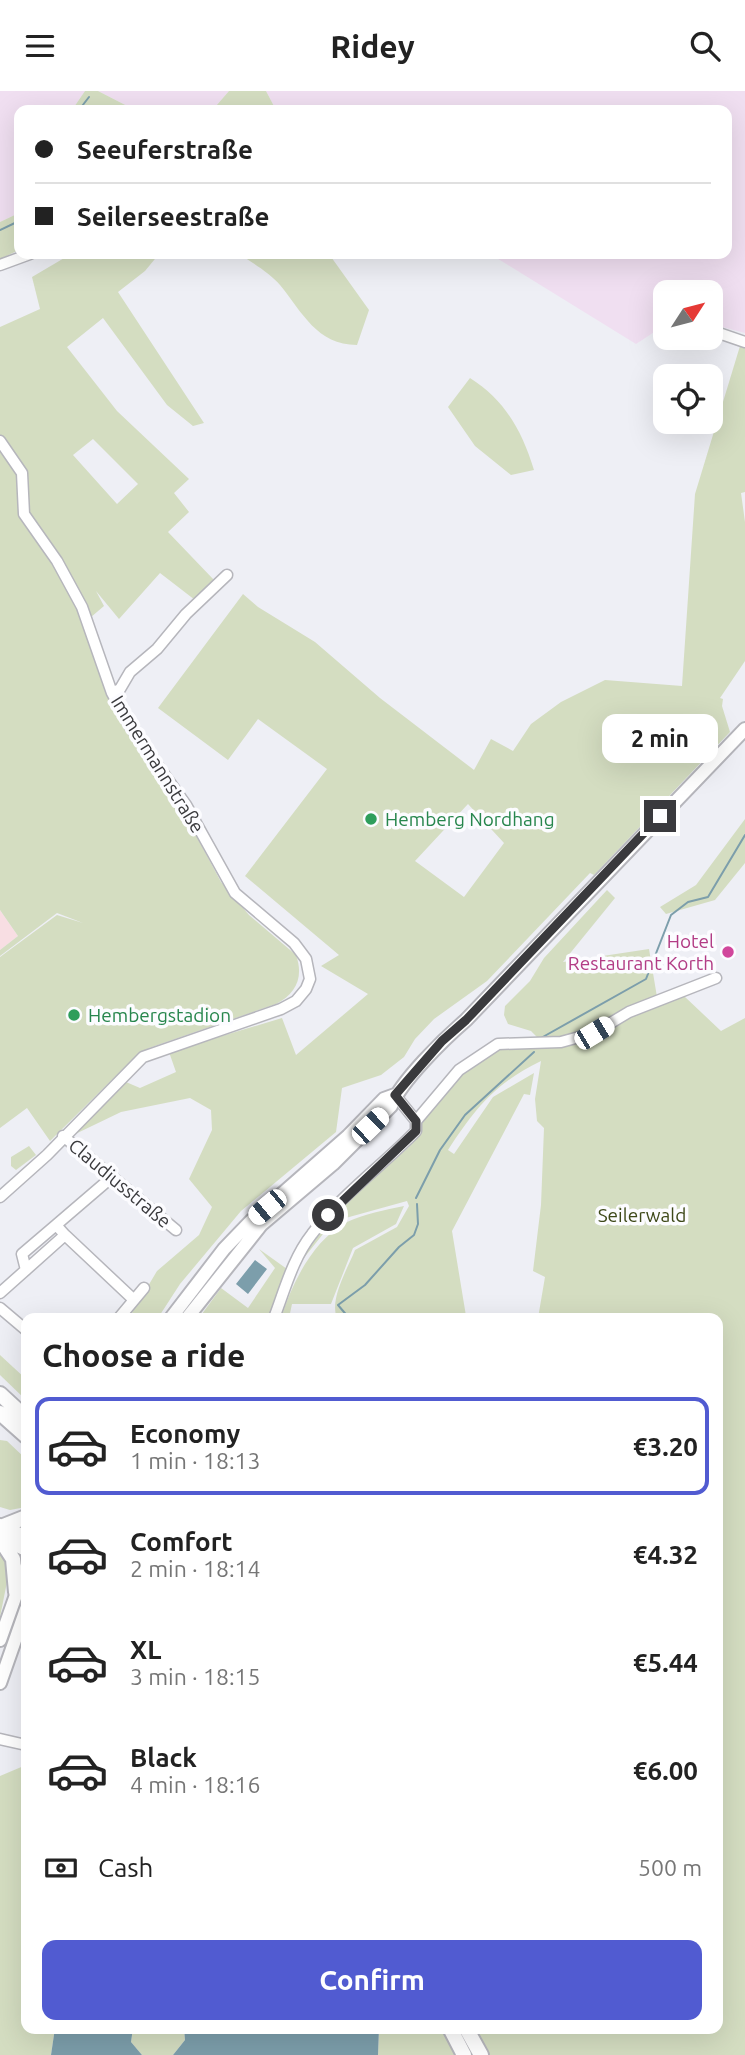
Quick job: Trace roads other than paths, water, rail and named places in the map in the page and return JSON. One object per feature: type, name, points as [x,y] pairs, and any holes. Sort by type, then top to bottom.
[{"type":"highway","points":[[0,1394],[21,1413]]},
{"type":"highway","points":[[0,1413],[21,1432]]},
{"type":"highway","points":[[0,1421],[21,1434]]},
{"type":"highway","points":[[0,1532],[21,1520]]},
{"type":"highway","points":[[0,1532],[21,1537]]},
{"type":"highway","points":[[0,1532],[21,1546]]},
{"type":"highway","points":[[0,1532],[13,1559],[16,1592]]},
{"type":"highway","points":[[453,2034],[464,2055]]},
{"type":"highway","points":[[469,2034],[481,2055]]},
{"type":"main road","points":[[191,1313],[261,1226],[332,1164],[391,1106],[395,1095],[442,1041],[466,1020],[745,729]]},
{"type":"main road","points":[[175,1313],[251,1221],[348,1136],[384,1099],[395,1095]]},
{"type":"main road","points":[[0,1640],[21,1580]]},
{"type":"main road","points":[[0,1683],[21,1623]]},
{"type":"street","points":[[723,334],[745,342]]},
{"type":"street","name":"Immermannstraße","points":[[0,441],[22,473],[24,514],[57,561],[82,607],[112,692],[129,725],[186,805],[229,884],[245,904],[302,951],[310,970],[310,979],[296,1001],[281,1009],[143,1057],[47,1155],[0,1197]]},
{"type":"street","points":[[112,692],[120,689],[130,672],[157,649],[186,614],[227,575]]},
{"type":"street","points":[[416,1121],[459,1070],[498,1044],[561,1042],[594,1033],[629,1012],[716,978]]},
{"type":"street","points":[[276,1313],[291,1271],[311,1235],[346,1196],[416,1131],[416,1121],[395,1095]]},
{"type":"street","name":"Claudiusstraße","points":[[64,1136],[176,1230]]},
{"type":"street","points":[[26,1270],[22,1254],[112,1177]]},
{"type":"street","points":[[56,1225],[133,1299]]},
{"type":"street","points":[[0,1293],[65,1235]]},
{"type":"street","points":[[123,1313],[144,1288]]},
{"type":"street","points":[[0,1308],[21,1326]]},
{"type":"street","points":[[0,1731],[12,1743]]},
{"type":"street","points":[[0,1739],[21,1744]]},
{"type":"street","points":[[0,1748],[12,1743]]},
{"type":"water","points":[[255,1260],[267,1269],[248,1294],[236,1284]]},
{"type":"water","points":[[54,2034],[132,2034],[131,2042],[142,2055],[51,2055]]},
{"type":"water","points":[[184,2034],[379,2034],[378,2055],[173,2055],[185,2040]]},
{"type":"waterway","points":[[83,105],[89,97]]},
{"type":"waterway","points":[[0,230],[14,223]]},
{"type":"waterway","points":[[541,1038],[646,979],[671,915],[688,902],[708,897],[745,835]]},
{"type":"waterway","points":[[416,1198],[440,1150],[465,1115],[534,1052]]},
{"type":"waterway","points":[[345,1313],[338,1305],[365,1285],[399,1247],[414,1235],[418,1224],[417,1204]]},
{"type":"place","name":"Hemberg Nordhang","points":[[371,819]]},
{"type":"place","name":"Hotel Restaurant Korth","points":[[728,952]]},
{"type":"place","name":"Hembergstadion","points":[[74,1015]]},
{"type":"park label","name":"Seilerwald","points":[[642,1215]]}]
